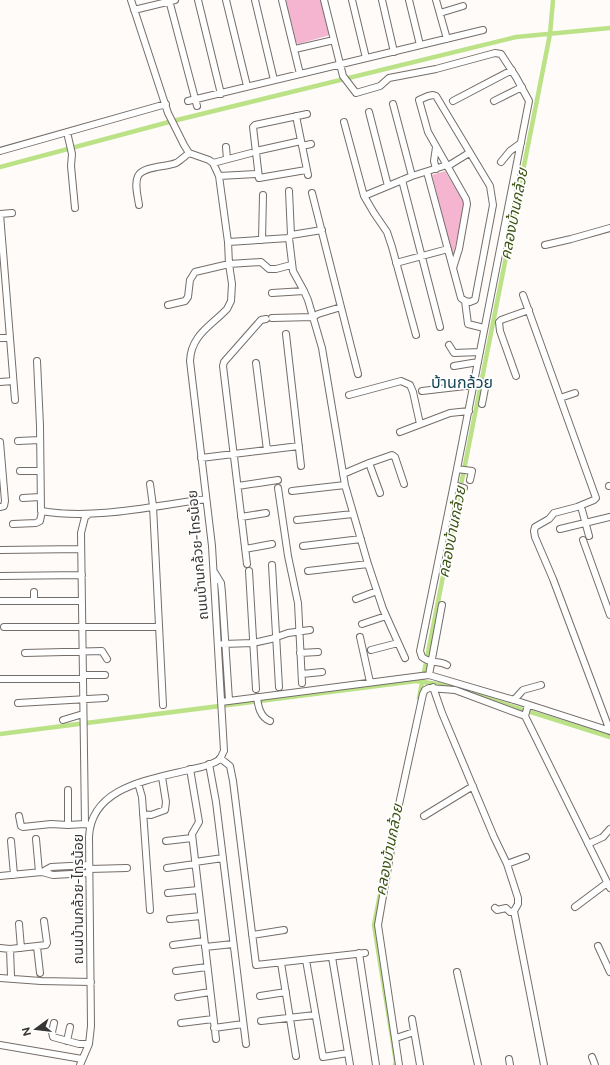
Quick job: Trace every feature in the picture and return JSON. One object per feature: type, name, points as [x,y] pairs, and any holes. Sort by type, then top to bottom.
[{"type":"street","points":[[131,0],[168,113],[189,153],[209,160],[213,163],[253,152],[302,143],[311,144]]},
{"type":"street","points":[[198,0],[221,94]]},
{"type":"street","points":[[226,0],[247,86]]},
{"type":"street","points":[[255,0],[274,80]]},
{"type":"street","points":[[282,0],[300,74]]},
{"type":"street","points":[[324,0],[340,66],[343,76],[351,87],[352,94],[380,86],[389,78],[436,69],[495,53],[501,54],[512,70],[529,101],[484,328],[478,362],[478,382],[469,412],[458,469],[459,486],[420,651],[422,657],[430,662],[441,662],[447,665]]},
{"type":"street","points":[[352,0],[366,58]]},
{"type":"street","points":[[382,0],[394,52]]},
{"type":"street","points":[[409,0],[420,45]]},
{"type":"street","points":[[436,0],[447,39]]},
{"type":"street","points":[[134,10],[169,1],[193,102],[247,86],[340,66],[366,58],[483,30]]},
{"type":"street","points":[[440,13],[463,6]]},
{"type":"street","points":[[295,49],[334,40]]},
{"type":"street","points":[[453,101],[512,70]]},
{"type":"street","points":[[494,102],[522,87]]},
{"type":"street","points":[[427,172],[461,298],[470,302],[475,300],[493,205],[490,186],[436,96],[433,95],[420,98],[419,101],[428,132],[466,199],[467,204],[459,249],[453,268]]},
{"type":"street","points":[[0,151],[166,104]]},
{"type":"street","points":[[393,104],[412,176]]},
{"type":"street","points":[[369,112],[388,186]]},
{"type":"street","points":[[296,116],[307,172],[259,178],[253,152],[254,125],[296,116],[307,114]]},
{"type":"street","points":[[344,122],[364,196],[387,232],[416,335]]},
{"type":"street","points":[[67,132],[72,154],[71,166],[75,208]]},
{"type":"street","points":[[501,162],[520,143]]},
{"type":"street","points":[[226,147],[227,159]]},
{"type":"street","points":[[436,148],[434,161],[436,169]]},
{"type":"street","points":[[139,204],[137,182],[138,176],[143,172],[175,163],[189,153]]},
{"type":"street","points":[[364,196],[412,176],[447,166],[469,153]]},
{"type":"street","name":"ถนนบ้านกล้วย-ไทรน้อย","points":[[81,1062],[89,1044],[91,1026],[87,825],[105,800],[120,790],[138,783],[209,764],[220,758],[224,751],[214,572],[191,378],[190,355],[191,349],[198,337],[230,305],[233,290],[219,176],[213,163]]},
{"type":"street","points":[[219,176],[258,174]]},
{"type":"street","points":[[402,180],[440,327]]},
{"type":"street","points":[[289,191],[291,265],[304,291],[322,348],[345,485],[360,539],[377,591],[386,616],[405,658]]},
{"type":"street","points":[[312,193],[358,374]]},
{"type":"street","points":[[262,240],[263,195]]},
{"type":"street","points":[[12,213],[0,214],[3,292],[10,338],[15,400]]},
{"type":"street","points":[[545,244],[571,239],[610,228]]},
{"type":"street","points":[[228,242],[290,237],[322,230]]},
{"type":"street","points":[[396,263],[448,250]]},
{"type":"street","points":[[168,305],[185,301],[188,297],[190,280],[195,272],[229,264],[262,262],[269,269],[276,269],[291,265]]},
{"type":"street","points":[[272,293],[304,291]]},
{"type":"street","points":[[523,295],[596,498],[577,507],[554,513],[549,519],[535,527],[535,537],[553,579],[610,731]]},
{"type":"street","points":[[465,301],[468,324],[484,328]]},
{"type":"street","points":[[247,564],[224,364],[261,320],[313,318],[318,314],[341,307]]},
{"type":"street","points":[[516,376],[500,331],[499,322],[529,310]]},
{"type":"street","points":[[286,334],[301,466]]},
{"type":"street","points":[[0,338],[10,338]]},
{"type":"street","points":[[449,345],[454,353],[480,352]]},
{"type":"street","points":[[14,524],[36,523],[40,521],[42,511],[40,507],[40,440],[37,361]]},
{"type":"street","points":[[454,366],[478,362]]},
{"type":"street","points":[[256,363],[267,450]]},
{"type":"street","points":[[0,382],[13,381]]},
{"type":"street","points":[[349,394],[402,381],[407,383],[410,385],[413,392],[420,424]]},
{"type":"street","points":[[422,391],[478,382],[486,386],[482,404]]},
{"type":"street","points":[[560,398],[575,393]]},
{"type":"street","points":[[400,432],[450,413],[469,412]]},
{"type":"street","points":[[18,441],[40,440]]},
{"type":"street","points":[[0,442],[5,501],[4,506],[0,507]]},
{"type":"street","points":[[201,458],[299,446]]},
{"type":"street","points":[[343,474],[369,463],[393,456],[404,484]]},
{"type":"street","points":[[369,463],[380,492]]},
{"type":"street","points":[[458,469],[471,470],[473,473],[470,480]]},
{"type":"street","points":[[20,471],[40,471]]},
{"type":"street","points":[[238,486],[278,480]]},
{"type":"street","points":[[150,484],[153,506],[163,705]]},
{"type":"street","points":[[292,491],[345,485]]},
{"type":"street","points":[[278,488],[288,556],[298,603],[302,683]]},
{"type":"street","points":[[23,498],[40,497]]},
{"type":"street","points":[[42,511],[57,514],[89,514],[206,499]]},
{"type":"street","points":[[582,510],[589,536]]},
{"type":"street","points":[[241,517],[266,513]]},
{"type":"street","points":[[19,816],[21,826],[23,827],[51,824],[87,825],[83,714],[81,533],[85,517],[89,514]]},
{"type":"street","points":[[297,520],[353,514]]},
{"type":"street","points":[[560,529],[610,517]]},
{"type":"street","points":[[303,546],[360,539]]},
{"type":"street","points":[[583,540],[610,615]]},
{"type":"street","points":[[245,549],[272,544]]},
{"type":"street","points":[[0,550],[81,550]]},
{"type":"street","points":[[272,564],[279,687]]},
{"type":"street","points":[[308,571],[368,564]]},
{"type":"street","points":[[249,571],[256,689]]},
{"type":"street","points":[[214,572],[221,583],[229,700]]},
{"type":"street","points":[[0,576],[82,575]]},
{"type":"street","points":[[356,599],[377,591]]},
{"type":"street","points":[[34,592],[34,601]]},
{"type":"street","points":[[0,601],[82,601]]},
{"type":"street","points":[[425,675],[430,662],[442,605]]},
{"type":"street","points":[[362,624],[386,616]]},
{"type":"street","points":[[4,627],[159,627]]},
{"type":"street","points":[[217,644],[253,642],[276,638],[288,633],[310,630]]},
{"type":"street","points":[[360,637],[370,682]]},
{"type":"street","points":[[371,650],[398,643]]},
{"type":"street","points":[[25,653],[102,651],[107,658]]},
{"type":"street","points":[[300,653],[318,652]]},
{"type":"street","points":[[302,674],[322,672]]},
{"type":"street","points":[[0,679],[105,675]]},
{"type":"street","points":[[221,704],[229,700],[257,698],[425,675],[514,700],[527,711],[608,886],[575,907]]},
{"type":"street","points":[[514,700],[523,690],[540,685]]},
{"type":"street","points":[[399,1065],[378,925],[398,809],[425,690],[433,687],[455,690],[527,711],[610,731]]},
{"type":"street","points":[[433,687],[472,786],[507,864],[518,901],[514,911],[544,1065]]},
{"type":"street","points":[[18,703],[105,698]]},
{"type":"street","points":[[257,698],[258,706],[263,716],[270,721]]},
{"type":"street","points":[[63,720],[83,714]]},
{"type":"street","points":[[220,758],[230,766],[233,781],[256,965],[362,953],[376,1065]]},
{"type":"street","points":[[209,764],[216,802],[246,1044]]},
{"type":"street","points":[[190,769],[199,822],[192,834],[192,838],[216,1039]]},
{"type":"street","points":[[143,814],[151,815],[165,810],[166,802],[162,777]]},
{"type":"street","points":[[138,783],[142,797],[150,910]]},
{"type":"street","points":[[424,816],[472,786]]},
{"type":"street","points":[[68,790],[68,825]]},
{"type":"street","points":[[588,844],[603,837],[610,829]]},
{"type":"street","points":[[166,841],[192,838]]},
{"type":"street","points":[[36,839],[40,872]]},
{"type":"street","points":[[10,841],[14,875]]},
{"type":"street","points":[[507,864],[526,856]]},
{"type":"street","points":[[167,868],[223,858]]},
{"type":"street","points":[[0,876],[40,872],[51,867],[89,869],[127,868]]},
{"type":"street","points":[[168,894],[198,890]]},
{"type":"street","points":[[495,908],[497,910],[506,908],[510,912],[514,911]]},
{"type":"street","points":[[170,919],[201,916]]},
{"type":"street","points":[[0,948],[45,946],[47,944],[44,921]]},
{"type":"street","points":[[19,924],[21,948]]},
{"type":"street","points":[[252,935],[284,930]]},
{"type":"street","points":[[173,945],[233,944]]},
{"type":"street","points":[[598,946],[610,972]]},
{"type":"street","points":[[37,947],[40,973]]},
{"type":"street","points":[[10,948],[11,976]]},
{"type":"street","points":[[332,956],[350,1065]]},
{"type":"street","points":[[306,960],[323,1057],[348,1053]]},
{"type":"street","points":[[281,963],[296,1056]]},
{"type":"street","points":[[176,971],[207,967]]},
{"type":"street","points":[[457,972],[478,1065]]},
{"type":"street","points":[[0,978],[91,982]]},
{"type":"street","points":[[178,997],[210,992]]},
{"type":"street","points":[[260,996],[286,992]]},
{"type":"street","points":[[261,1021],[315,1015]]},
{"type":"street","points":[[181,1023],[213,1018]]},
{"type":"street","points":[[412,1019],[420,1065]]},
{"type":"street","points":[[54,1023],[52,1032],[53,1037],[78,1044],[89,1044]]},
{"type":"street","points":[[214,1028],[243,1024]]},
{"type":"street","points":[[67,1041],[70,1027]]},
{"type":"street","points":[[396,1038],[414,1032]]},
{"type":"street","points":[[0,1045],[81,1062]]},
{"type":"street","points":[[592,1057],[595,1065]]},
{"type":"shaded area","points":[[286,0],[322,0],[330,35],[298,44],[296,42]]},
{"type":"shaded area","points":[[445,171],[463,201],[464,207],[453,257],[432,175]]},
{"type":"waterway","name":"คลองบ้านกล้วย","points":[[419,698],[550,34],[553,0]]},
{"type":"waterway","points":[[0,167],[169,122],[516,37],[610,28]]},
{"type":"waterway","points":[[0,734],[416,681],[456,688]]},
{"type":"waterway","points":[[473,694],[610,737]]},
{"type":"waterway","name":"คลองบ้านกล้วย","points":[[383,879],[374,925],[396,1062],[395,1065]]},
{"type":"district","name":"บ้านกล้วย","points":[[462,382]]}]
